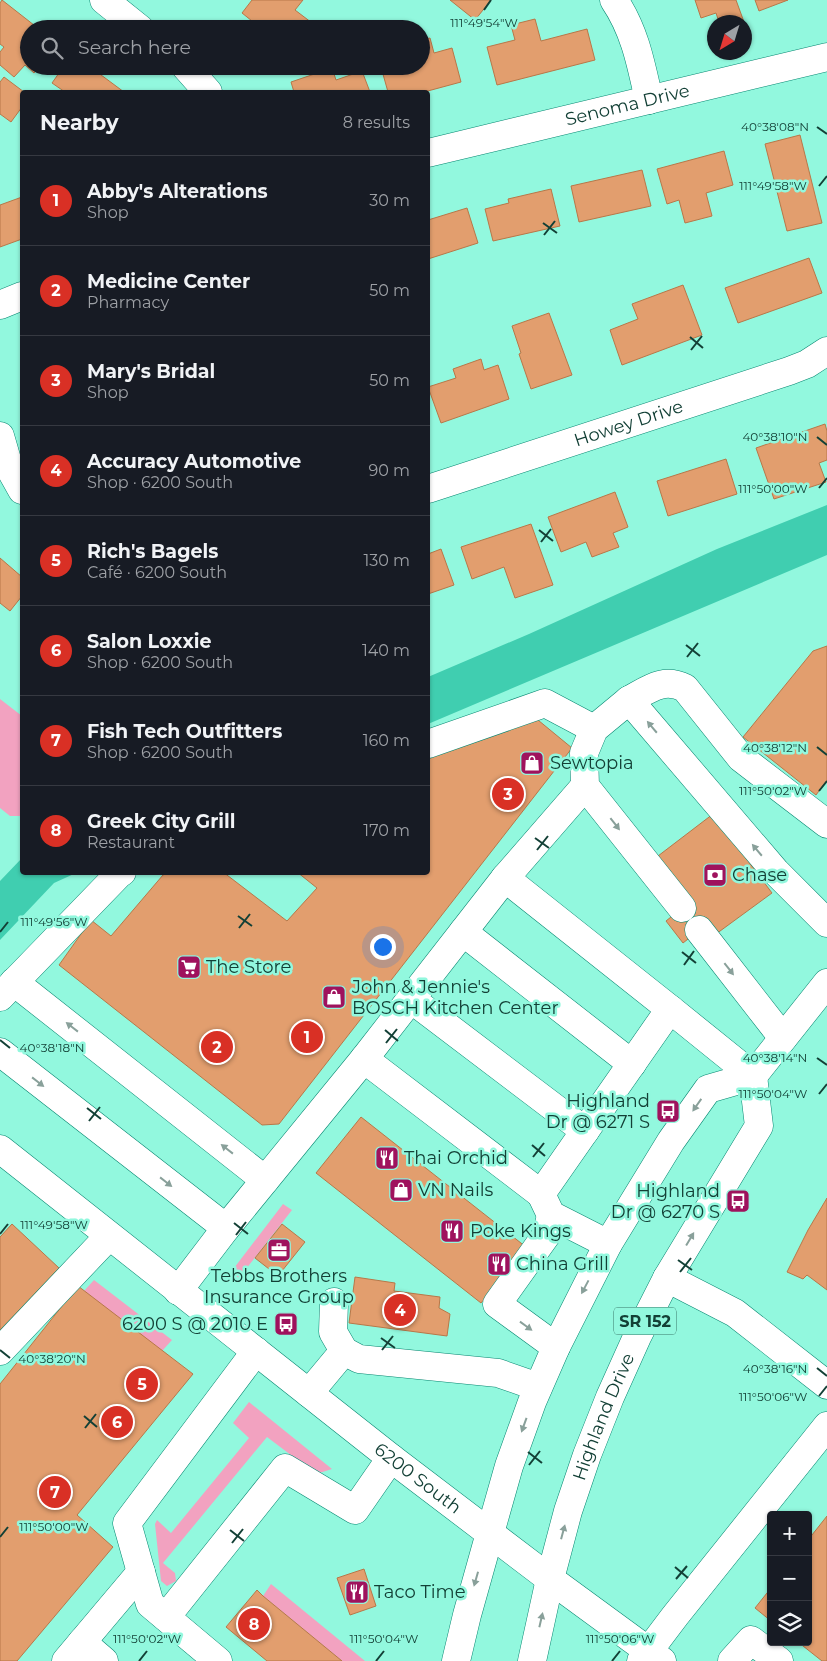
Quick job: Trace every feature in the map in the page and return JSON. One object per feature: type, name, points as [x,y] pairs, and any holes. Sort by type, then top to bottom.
[{"type":"main road","points":[[104,0],[129,20]]},
{"type":"main road","points":[[614,0],[625,15],[632,32],[649,100]]},
{"type":"main road","name":"Senoma Drive","points":[[430,153],[827,57]]},
{"type":"main road","points":[[193,75],[206,90]]},
{"type":"main road","points":[[0,305],[20,297]]},
{"type":"main road","name":"Howey Drive","points":[[430,488],[789,371],[807,364],[827,351]]},
{"type":"main road","points":[[0,436],[9,467],[20,486]]},
{"type":"main road","points":[[682,908],[585,786],[584,753],[594,729],[629,700],[662,683],[676,683],[685,688],[741,758],[824,815]]},
{"type":"main road","points":[[629,700],[776,872],[827,923]]},
{"type":"main road","points":[[430,743],[545,703],[594,729]]},
{"type":"main road","points":[[178,1291],[226,1228],[364,1059],[505,878],[585,786]]},
{"type":"main road","points":[[118,875],[7,989],[265,1180]]},
{"type":"main road","points":[[505,878],[753,1076]]},
{"type":"main road","points":[[699,930],[783,1038]]},
{"type":"main road","points":[[463,932],[632,1064]]},
{"type":"main road","points":[[456,1661],[466,1614],[509,1466],[538,1387],[608,1244],[671,1141],[708,1089],[753,1076],[827,984]]},
{"type":"main road","points":[[411,999],[585,1131]]},
{"type":"main road","points":[[556,1347],[497,1304],[547,1234],[546,1205],[585,1131],[670,1009]]},
{"type":"main road","points":[[0,1052],[226,1228]]},
{"type":"main road","points":[[364,1059],[546,1205],[608,1244]]},
{"type":"main road","name":"Highland Drive","points":[[550,1579],[568,1511],[587,1456],[610,1397],[637,1337],[666,1278],[758,1126],[753,1076]]},
{"type":"main road","name":"6200 South","points":[[2,1154],[391,1458],[651,1657]]},
{"type":"main road","points":[[0,1352],[109,1236]]},
{"type":"main road","points":[[666,1278],[735,1313],[827,1385]]},
{"type":"main road","points":[[334,1302],[333,1332],[344,1351],[359,1359],[498,1373],[538,1387]]},
{"type":"main road","points":[[309,1393],[344,1351]]},
{"type":"main road","points":[[218,1661],[150,1604],[127,1523],[256,1352]]},
{"type":"main road","points":[[651,1657],[827,1426]]},
{"type":"main road","points":[[166,1617],[284,1468],[355,1510],[391,1458]]},
{"type":"main road","points":[[104,1661],[74,1651],[141,1572]]},
{"type":"main road","name":"SR 152","points":[[532,1661],[550,1579]]},
{"type":"main road","points":[[732,1661],[751,1640],[779,1661]]},
{"type":"shaded area","points":[[827,505],[827,555],[430,723],[430,676],[529,634],[717,549]]},
{"type":"shaded area","points":[[0,699],[20,714],[20,816],[10,816],[0,808]]},
{"type":"shaded area","points":[[20,860],[20,875],[72,875],[54,883],[0,940],[0,881]]},
{"type":"shaded area","points":[[283,1204],[292,1210],[239,1278],[231,1272]]},
{"type":"shaded area","points":[[94,1280],[172,1340],[162,1351],[84,1291]]},
{"type":"shaded area","points":[[249,1402],[332,1469],[316,1474],[267,1437],[163,1563],[175,1573],[176,1581],[167,1586],[161,1581],[155,1524],[157,1520],[171,1533],[249,1438],[233,1423]]},
{"type":"shaded area","points":[[271,1584],[365,1661],[342,1661],[263,1596]]},
{"type":"building","points":[[2,0],[28,20],[20,20],[20,70],[14,77],[0,65],[0,52],[4,47],[0,44],[0,3]]},
{"type":"building","points":[[252,0],[303,0],[295,10],[308,20],[251,20],[242,13]]},
{"type":"building","points":[[450,0],[491,0],[475,20]]},
{"type":"building","points":[[695,0],[736,0],[741,15],[717,15],[716,13],[701,18]]},
{"type":"building","points":[[755,0],[788,0],[759,11]]},
{"type":"building","points":[[535,19],[541,41],[587,29],[595,60],[497,85],[487,47],[515,40],[511,25]]},
{"type":"building","points":[[430,38],[434,53],[452,48],[461,82],[430,90],[387,90],[383,75],[430,75]]},
{"type":"building","points":[[58,75],[101,75],[121,90],[62,90],[52,83]]},
{"type":"building","points":[[312,75],[334,75],[336,80],[350,75],[364,75],[369,90],[293,90],[291,82]]},
{"type":"building","points":[[4,77],[21,90],[20,110],[11,122],[0,114],[0,82]]},
{"type":"building","points":[[800,135],[822,223],[787,231],[765,144]]},
{"type":"building","points":[[724,151],[733,185],[706,193],[712,216],[685,223],[679,200],[667,204],[657,169]]},
{"type":"building","points":[[642,170],[651,206],[579,222],[571,186]]},
{"type":"building","points":[[551,189],[560,226],[493,241],[485,209],[509,203],[508,199]]},
{"type":"building","points":[[20,198],[20,240],[0,247],[0,205]]},
{"type":"building","points":[[467,208],[478,243],[430,258],[430,219]]},
{"type":"building","points":[[809,258],[822,293],[738,323],[725,288]]},
{"type":"building","points":[[683,285],[702,335],[622,365],[610,330],[638,319],[632,304]]},
{"type":"building","points":[[549,313],[572,375],[531,389],[512,326]]},
{"type":"building","points":[[481,359],[484,370],[498,365],[509,399],[441,423],[430,393],[430,386],[456,378],[453,369]]},
{"type":"building","points":[[825,424],[827,431],[827,460],[819,463],[826,482],[774,499],[756,448]]},
{"type":"building","points":[[726,459],[737,494],[668,516],[657,481]]},
{"type":"building","points":[[615,492],[628,527],[613,533],[619,547],[592,557],[586,542],[561,552],[548,517]]},
{"type":"building","points":[[531,524],[553,585],[515,598],[504,567],[472,579],[461,547]]},
{"type":"building","points":[[441,549],[454,585],[430,593],[430,553]]},
{"type":"building","points":[[0,558],[20,575],[20,598],[10,611],[0,603]]},
{"type":"building","points":[[827,646],[827,780],[816,795],[743,737],[813,651]]},
{"type":"building","points":[[527,711],[572,748],[279,1124],[262,1125],[59,965],[91,920],[111,936],[163,875],[227,875],[287,921],[317,888],[301,875],[430,875],[430,756]]},
{"type":"building","name":"Chase","points":[[713,814],[772,893],[716,934],[707,924],[683,943],[666,921],[692,900],[658,856]]},
{"type":"building","points":[[361,1117],[526,1247],[481,1303],[316,1173]]},
{"type":"building","points":[[827,1198],[827,1290],[807,1275],[803,1279],[787,1272]]},
{"type":"building","points":[[12,1224],[59,1268],[0,1330],[0,1237]]},
{"type":"building","points":[[282,1224],[305,1242],[278,1276],[255,1258]]},
{"type":"building","points":[[355,1277],[395,1283],[394,1291],[440,1297],[439,1308],[450,1314],[447,1336],[349,1323]]},
{"type":"building","points":[[78,1286],[193,1374],[77,1515],[113,1547],[17,1661],[0,1661],[0,1384]]},
{"type":"building","points":[[827,1516],[827,1661],[822,1661],[803,1646],[812,1646],[812,1535]]},
{"type":"building","name":"Taco Time","points":[[364,1569],[376,1606],[350,1615],[337,1578]]},
{"type":"building","points":[[257,1590],[342,1661],[267,1661],[226,1627]]},
{"type":"building","points":[[767,1593],[767,1618],[755,1608]]},
{"type":"place","name":"Sewtopia","points":[[532,763]]},
{"type":"place","name":"Mary's Bridal","points":[[508,794]]},
{"type":"place","name":"Chase","points":[[715,875]]},
{"type":"place","name":"The Store","points":[[189,967]]},
{"type":"place","name":"John & Jennie's BOSCH Kitchen Center","points":[[334,997]]},
{"type":"place","name":"Abby's Alterations","points":[[307,1037]]},
{"type":"place","name":"Medicine Center","points":[[217,1047]]},
{"type":"place","name":"Highland Dr @ 6271 S","points":[[668,1111]]},
{"type":"place","name":"Thai Orchid","points":[[387,1158]]},
{"type":"place","name":"VN Nails","points":[[401,1190]]},
{"type":"place","name":"Highland Dr @ 6270 S","points":[[738,1201]]},
{"type":"place","name":"Poke Kings","points":[[452,1231]]},
{"type":"place","name":"Tebbs Brothers Insurance Group","points":[[279,1250]]},
{"type":"place","name":"China Grill","points":[[499,1264]]},
{"type":"place","name":"Accuracy Automotive","points":[[400,1310]]},
{"type":"place","name":"6200 S @ 2010 E","points":[[286,1324]]},
{"type":"place","name":"Rich's Bagels","points":[[142,1384]]},
{"type":"place","name":"Salon Loxxie","points":[[117,1422]]},
{"type":"place","name":"Fish Tech Outfitters","points":[[55,1492]]},
{"type":"place","name":"Taco Time","points":[[357,1592]]},
{"type":"place","name":"Greek City Grill","points":[[254,1624]]}]
